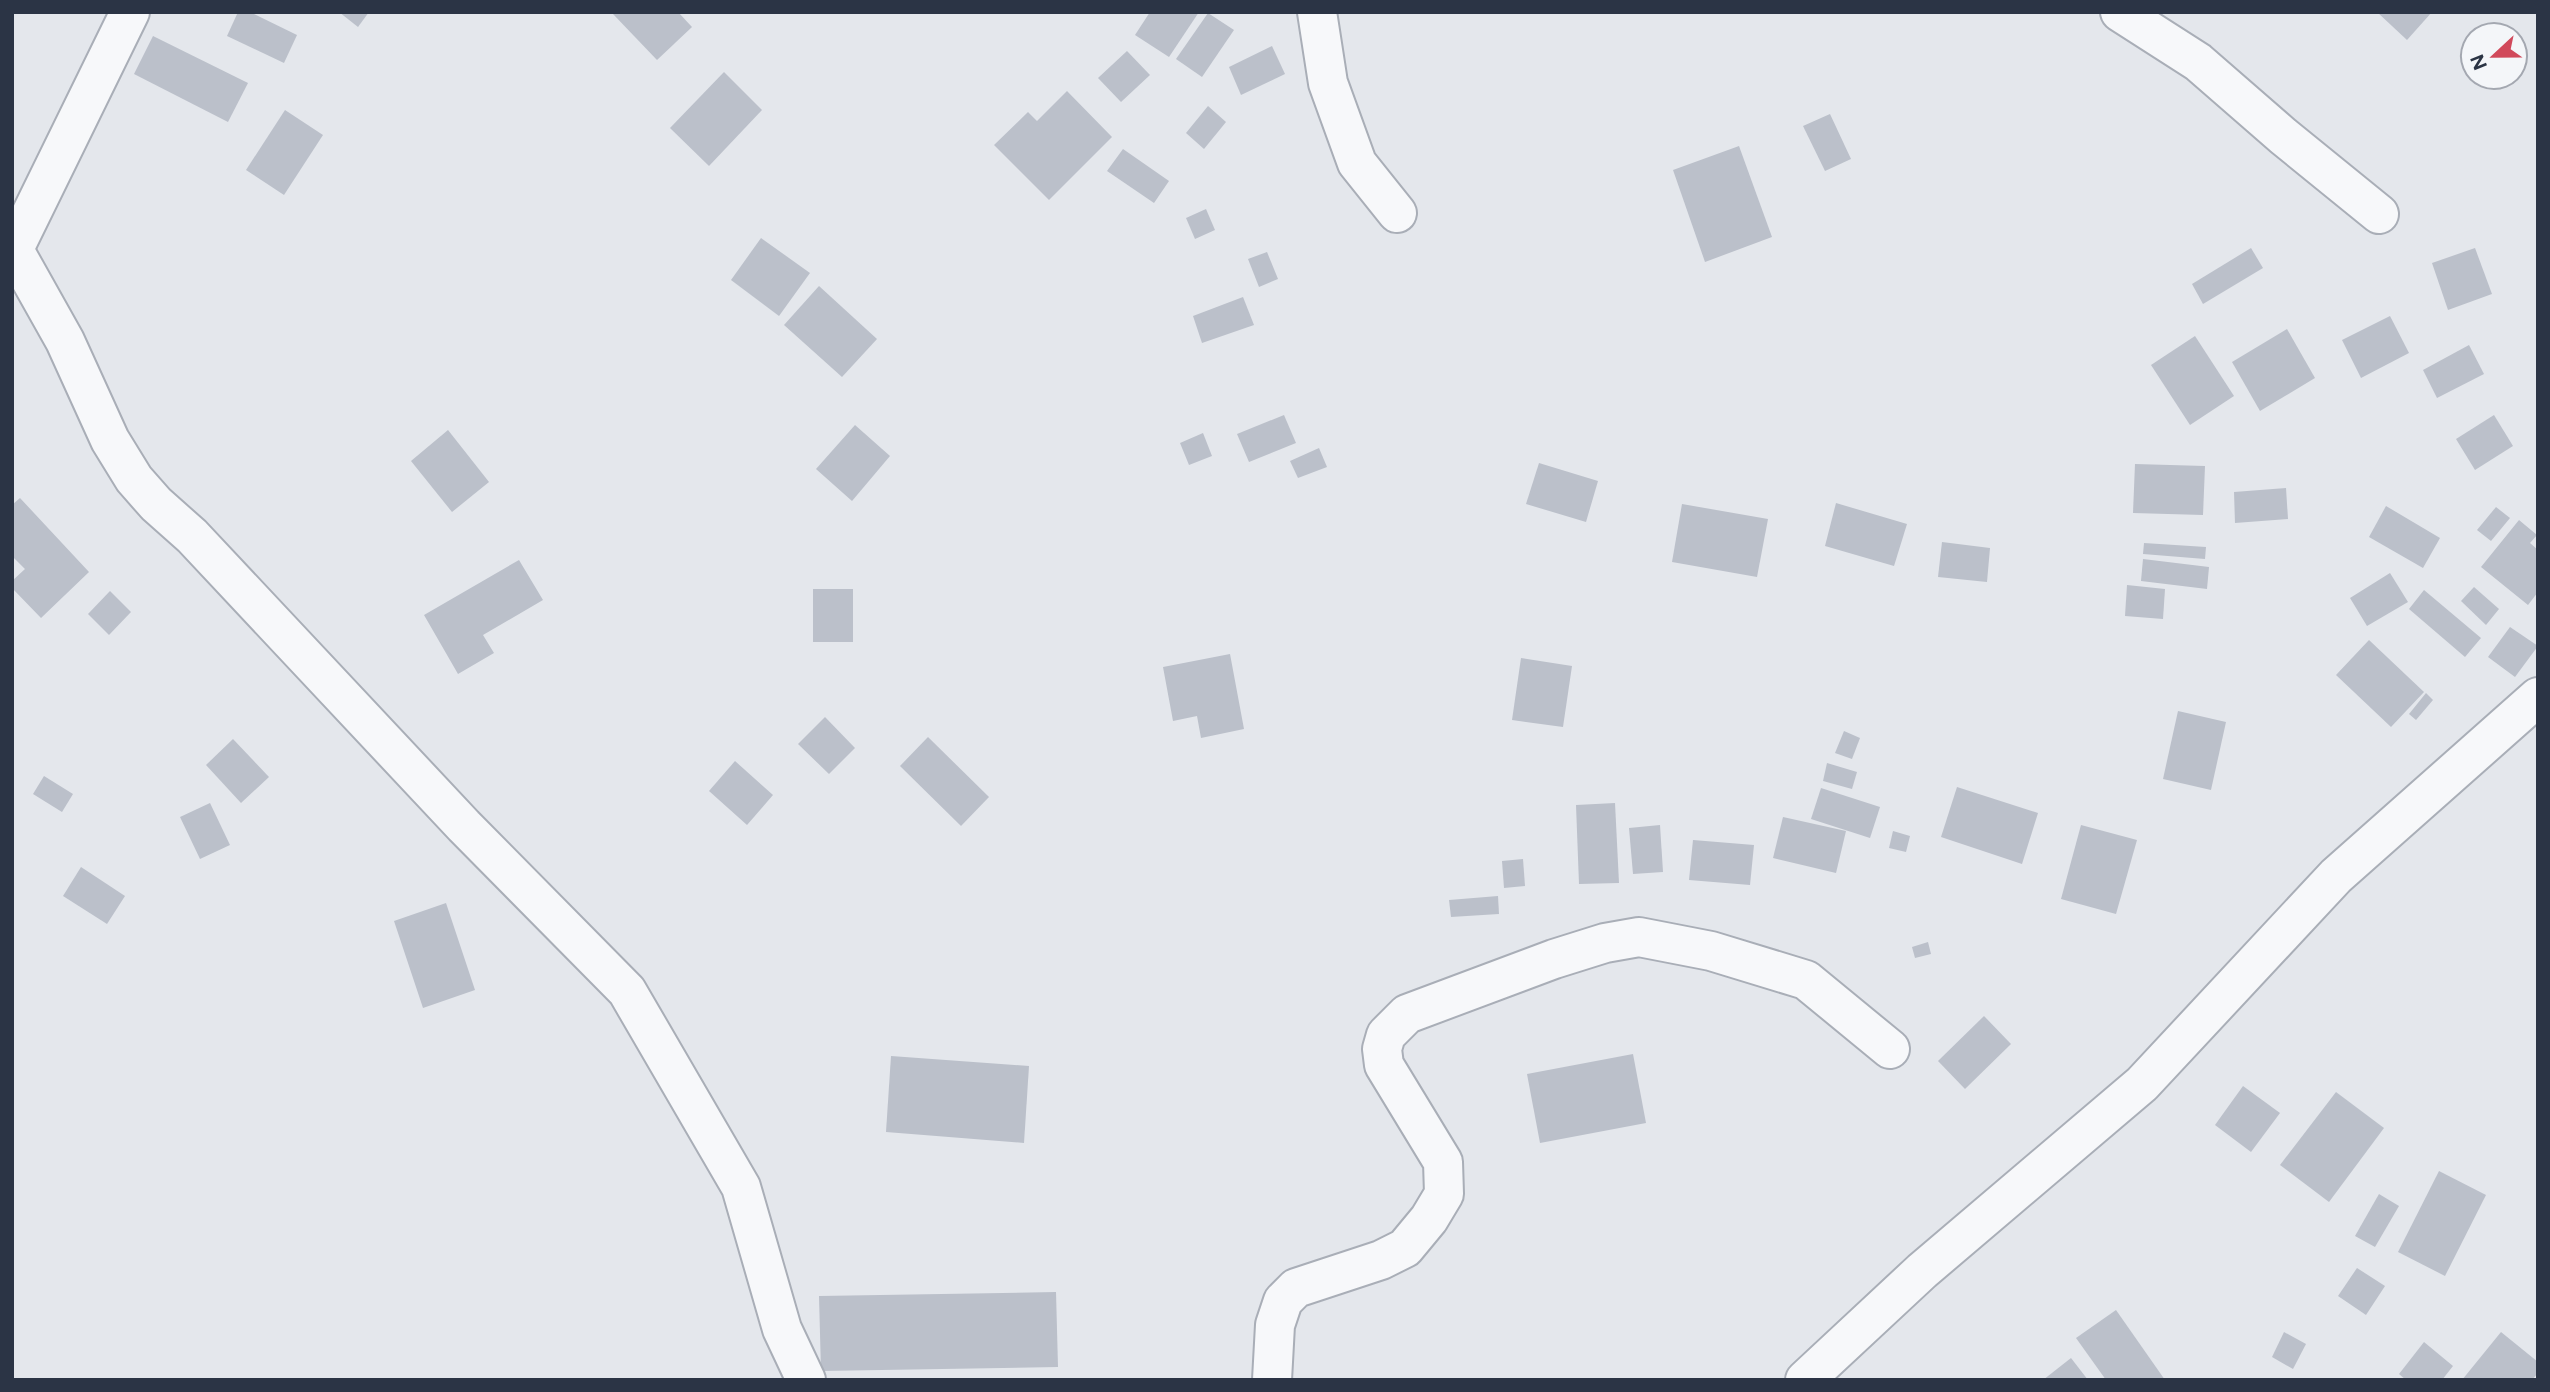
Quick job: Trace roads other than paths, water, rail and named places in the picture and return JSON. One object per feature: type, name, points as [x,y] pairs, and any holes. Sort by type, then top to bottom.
[{"type":"street","points":[[130,12],[13,251],[65,341],[110,440],[134,479],[316,667],[464,826],[627,991],[741,1187],[782,1329],[806,1380]]},
{"type":"street","points":[[1317,12],[1328,83],[1357,163],[1397,214]]},
{"type":"street","points":[[2120,12],[2198,62],[2379,214]]},
{"type":"street","points":[[1805,1380],[1922,1271],[2142,1084],[2336,876],[2538,697]]},
{"type":"street","points":[[1272,1380],[1275,1325],[1283,1301],[1296,1288],[1381,1260],[1405,1248],[1429,1219],[1444,1194],[1443,1162],[1384,1065],[1382,1049],[1386,1035],[1407,1014],[1554,959],[1605,943],[1639,937],[1711,951],[1806,980],[1890,1049]]}]
